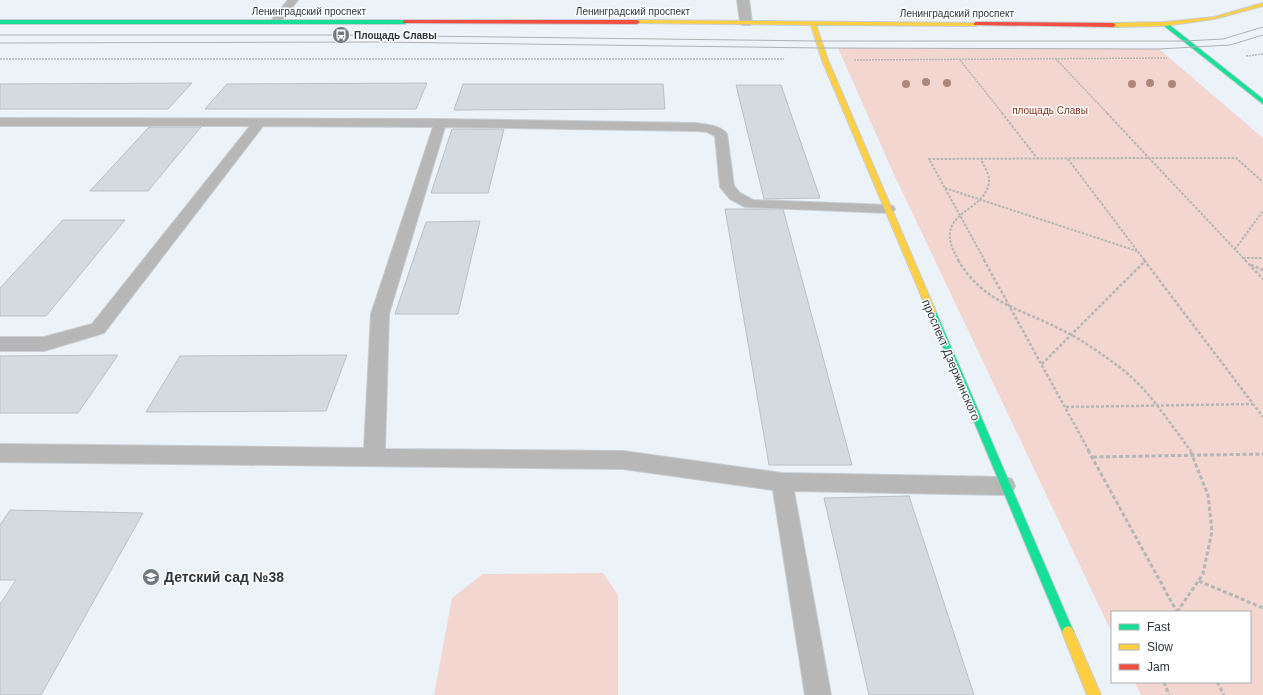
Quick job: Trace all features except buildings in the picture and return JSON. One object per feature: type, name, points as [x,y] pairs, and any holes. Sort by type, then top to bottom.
[{"type":"main road","name":"Ленинградский проспект","points":[[0,22],[746,22],[1082,25],[1164,24],[1214,18],[1263,4]]},
{"type":"main road","name":"проспект Дзержинского","points":[[813,23],[825,60],[1004,486],[1094,695]]},
{"type":"main road","points":[[1164,24],[1263,102]]},
{"type":"street","points":[[744,0],[746,22]]},
{"type":"lane","points":[[274,22],[293,0]]},
{"type":"lane","points":[[0,122],[440,123],[696,127],[710,129],[721,134],[727,187],[735,196],[750,204],[888,209]]},
{"type":"lane","points":[[0,344],[44,344],[98,329],[259,122]]},
{"type":"lane","points":[[374,458],[380,314],[440,123]]},
{"type":"lane","points":[[0,453],[623,460],[782,482],[1004,486]]},
{"type":"lane","points":[[782,482],[818,695]]},
{"type":"path","points":[[1242,56],[1263,54]]},
{"type":"path","points":[[851,60],[1172,58]]},
{"type":"path","points":[[0,59],[784,60]]},
{"type":"path","points":[[1056,59],[1263,279]]},
{"type":"path","points":[[960,60],[1037,159]]},
{"type":"path","points":[[1067,158],[1263,417]]},
{"type":"path","points":[[1176,611],[1012,308],[929,159],[1236,158],[1263,182]]},
{"type":"path","points":[[981,159],[989,178],[987,190],[973,208],[959,215],[954,221],[950,235],[952,250],[967,275],[983,290],[1012,308],[1070,335],[1118,366],[1142,388],[1193,455],[1208,494],[1212,530],[1203,574],[1178,611]]},
{"type":"path","points":[[945,188],[1138,251]]},
{"type":"path","points":[[1235,250],[1263,211]]},
{"type":"path","points":[[1243,258],[1263,258]]},
{"type":"path","points":[[1042,364],[1145,261]]},
{"type":"path","points":[[1249,265],[1263,270]]},
{"type":"path","points":[[1066,407],[1254,404]]},
{"type":"path","points":[[1093,457],[1263,454]]},
{"type":"path","points":[[1199,581],[1263,608]]},
{"type":"path","points":[[1164,683],[1169,695]]},
{"type":"path","points":[[1218,683],[1224,695]]},
{"type":"green space","name":"площадь Славы","points":[[838,48],[1159,49],[1263,138],[1263,695],[1141,695],[1135,683],[1251,683],[1251,611],[1111,611],[1111,631],[892,170]]},
{"type":"green space","points":[[603,573],[618,595],[618,695],[434,695],[452,598],[483,574]]},
{"type":"tram line","points":[[0,35],[341,35],[818,41],[1185,41],[1223,39],[1263,27]]},
{"type":"tram line","points":[[0,43],[375,42],[820,48],[1159,49],[1230,45],[1263,35]]},
{"type":"traffic: fast","points":[[0,22],[405,22]]},
{"type":"traffic: fast","points":[[1165,24],[1263,102]]},
{"type":"traffic: fast","points":[[932,312],[1068,632]]},
{"type":"traffic: slow","points":[[1113,25],[1165,24],[1214,18],[1263,4]]},
{"type":"traffic: slow","points":[[637,22],[976,24]]},
{"type":"traffic: slow","points":[[813,23],[825,60],[932,312]]},
{"type":"traffic: slow","points":[[1068,632],[1094,695]]},
{"type":"traffic: jam","points":[[405,22],[637,22]]},
{"type":"traffic: jam","points":[[976,24],[1113,25]]},
{"type":"place","name":"Площадь Славы","points":[[341,35]]},
{"type":"place","name":"Детский сад №38","points":[[151,577]]}]
